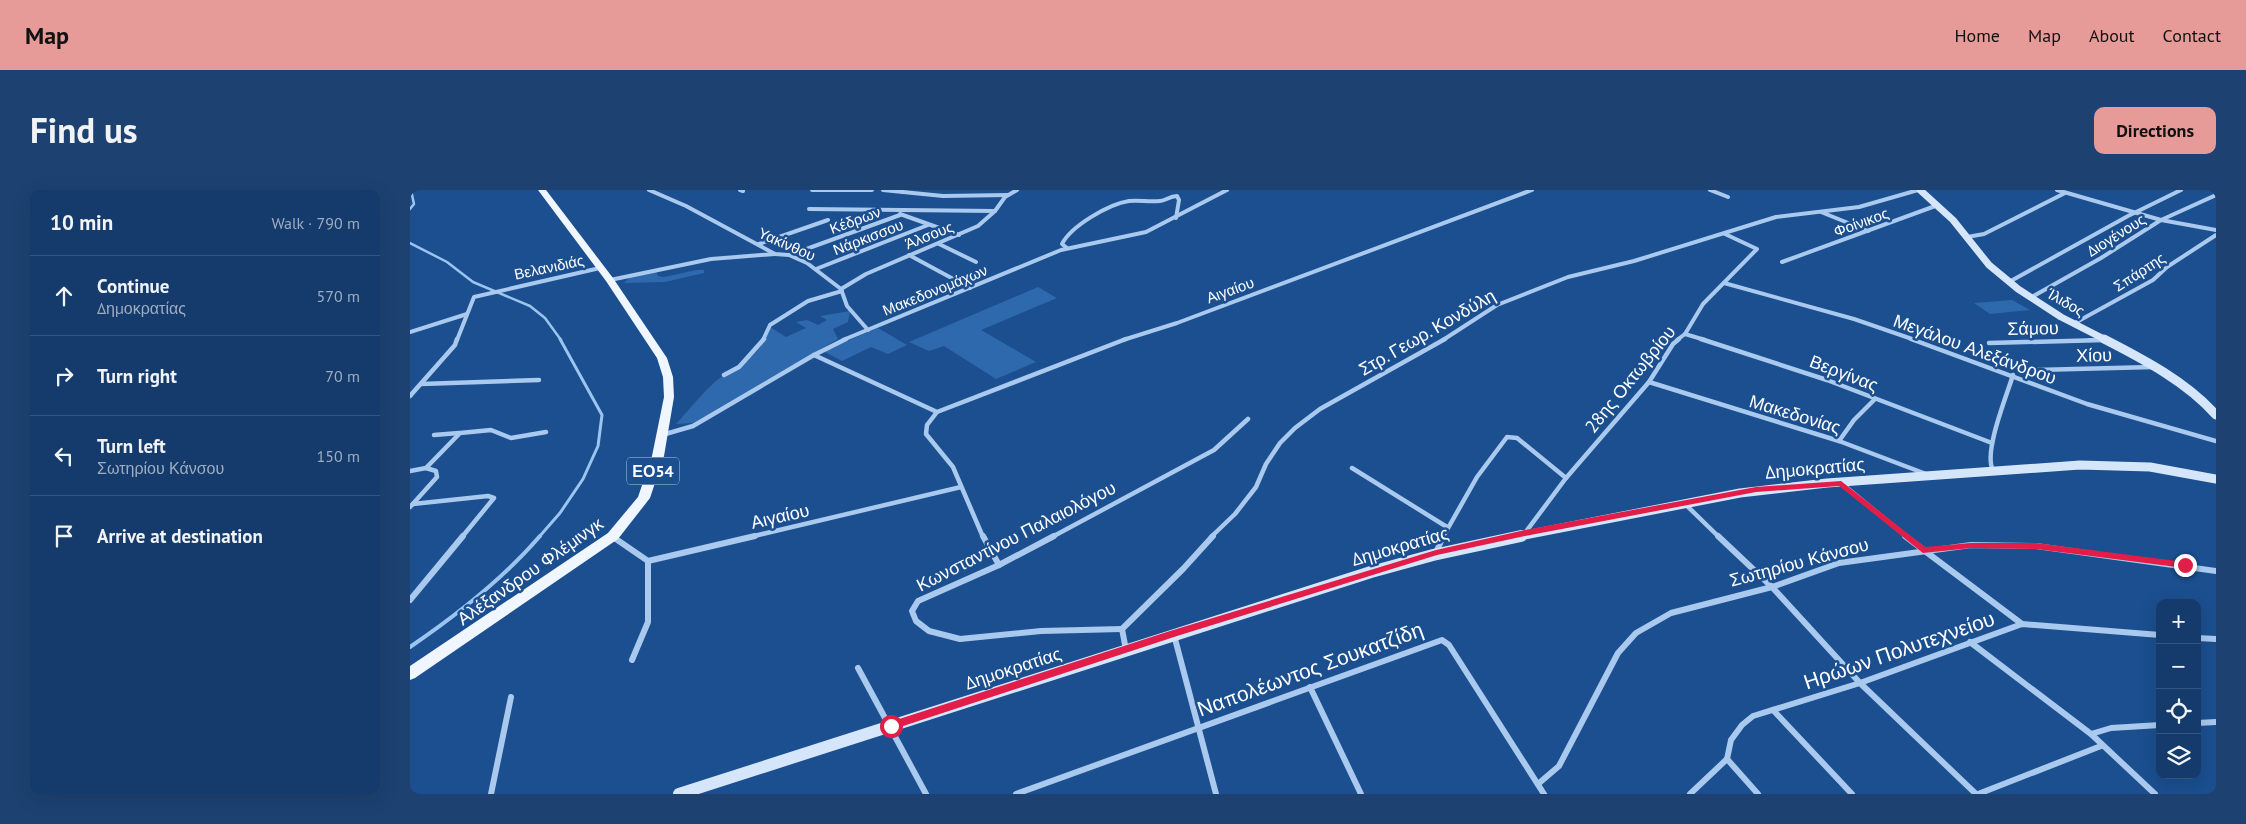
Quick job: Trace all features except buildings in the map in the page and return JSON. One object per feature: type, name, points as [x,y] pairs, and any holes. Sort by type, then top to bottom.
[{"type":"main road","name":"Αλέξανδρου Φλέμινγκ","points":[[410,674],[613,536],[644,498],[658,456],[669,397],[666,366],[610,280],[542,190]]},
{"type":"street","name":"Υακίνθου","points":[[649,190],[759,244],[775,254],[789,256],[816,269],[841,290],[848,306],[868,330]]},
{"type":"street","points":[[812,190],[872,190]]},
{"type":"street","points":[[883,190],[943,196],[1008,195]]},
{"type":"street","name":"Άλσους","points":[[724,375],[736,369],[762,343],[770,325],[808,301],[841,290],[866,274],[978,226],[995,211],[1008,195],[1017,190]]},
{"type":"street","name":"Μακεδονομάχων","points":[[662,435],[693,426],[814,355],[868,330],[1067,248],[1134,236],[1176,218],[1227,190]]},
{"type":"street","points":[[1516,190],[1522,193]]},
{"type":"street","name":"Αιγαίου","points":[[937,412],[1129,338],[1177,324],[1532,190]]},
{"type":"street","points":[[1710,190],[1728,197]]},
{"type":"street","name":"Ίλιδος","points":[[1919,190],[1938,205],[1989,265],[2030,298],[2073,324],[2107,340],[2154,367],[2202,399],[2216,415]]},
{"type":"street","name":"Στρ. Γεωρ. Κονδύλη","points":[[1122,630],[1184,569],[1214,534],[1235,514],[1256,487],[1266,464],[1280,443],[1320,409],[1431,348],[1497,305],[1568,277],[1634,261],[1776,217],[1859,207],[1919,190]]},
{"type":"street","points":[[2057,190],[2133,213],[2216,230]]},
{"type":"street","points":[[2009,282],[2133,213],[2181,190]]},
{"type":"street","points":[[1967,237],[1984,234],[2065,192]]},
{"type":"street","name":"Διογένους","points":[[2030,298],[2101,258],[2162,220],[2216,195]]},
{"type":"street","points":[[1067,248],[1062,244],[1065,238],[1109,207],[1128,201],[1163,202],[1169,196],[1177,196],[1179,200],[1176,218]]},
{"type":"street","name":"Φοίνικος","points":[[1782,262],[1938,205]]},
{"type":"street","points":[[809,209],[995,211]]},
{"type":"street","points":[[904,210],[900,215],[959,235]]},
{"type":"street","points":[[1818,211],[1868,231]]},
{"type":"street","name":"Κέδρων","points":[[789,256],[900,215]]},
{"type":"street","points":[[759,244],[828,220]]},
{"type":"street","name":"Νάρκισσου","points":[[816,269],[928,225]]},
{"type":"street","name":"28ης Οκτωβρίου","points":[[1525,533],[1566,478],[1649,382],[1673,344],[1685,334],[1703,304],[1756,249],[1725,234]]},
{"type":"street","name":"Σπάρτης","points":[[2073,324],[2153,280],[2167,267],[2216,235]]},
{"type":"street","points":[[939,244],[976,262]]},
{"type":"street","points":[[610,280],[711,259],[775,254]]},
{"type":"street","points":[[909,256],[970,288]]},
{"type":"street","name":"Βελανιδιάς","points":[[467,314],[474,297],[600,268]]},
{"type":"street","name":"Μεγάλου Αλεξάνδρου","points":[[1724,283],[1854,319],[2013,375],[2087,404],[2216,441]]},
{"type":"street","points":[[410,332],[467,314]]},
{"type":"street","points":[[410,396],[455,345],[467,314]]},
{"type":"street","name":"Βεργίνας","points":[[1685,334],[1813,375],[1992,443]]},
{"type":"street","name":"Σάμου","points":[[1989,343],[2107,340]]},
{"type":"street","points":[[814,355],[873,384],[937,412],[927,425],[926,434],[953,467],[978,527],[999,565]]},
{"type":"street","name":"Χίου","points":[[2036,370],[2154,367]]},
{"type":"street","points":[[1994,470],[1990,465],[1992,443],[2013,375]]},
{"type":"street","points":[[421,384],[539,380]]},
{"type":"street","name":"Μακεδονίας","points":[[1649,382],[1839,441],[1932,476]]},
{"type":"street","points":[[1839,441],[1854,420],[1875,400]]},
{"type":"street","name":"Κωνσταντίνου Παλαιολόγου","points":[[1122,630],[1027,632],[968,639],[940,635],[919,624],[913,617],[913,606],[918,601],[999,565],[1214,450],[1248,419]]},
{"type":"street","points":[[434,435],[492,430],[502,436],[511,438],[546,432]]},
{"type":"street","points":[[426,468],[460,432]]},
{"type":"street","points":[[1436,553],[1448,527],[1477,477],[1507,437],[1517,438],[1566,478]]},
{"type":"street","name":"Δημοκρατίας","points":[[679,794],[1174,634],[1436,553],[1525,533],[1764,489],[1994,470],[2070,466],[2135,467],[2172,470],[2216,479]]},
{"type":"street","points":[[410,470],[426,468],[436,471],[437,477],[412,506]]},
{"type":"street","points":[[1352,468],[1448,527]]},
{"type":"street","points":[[1841,483],[1923,550],[2022,624]]},
{"type":"street","name":"Αιγαίου","points":[[648,561],[961,487]]},
{"type":"street","points":[[410,600],[494,498],[488,496],[412,506]]},
{"type":"street","points":[[1684,503],[1772,587],[1860,683],[1977,794],[2101,746]]},
{"type":"street","points":[[613,536],[648,561],[648,622],[632,660]]},
{"type":"street","name":"Σωτηρίου Κάνσου","points":[[1538,784],[1559,766],[1618,653],[1636,633],[1671,613],[1772,587],[1838,563],[1971,545],[2036,546],[2216,571]]},
{"type":"street","name":"Ηρώων Πολυτεχνείου","points":[[1727,760],[1731,740],[1742,724],[1753,716],[1860,683],[2022,624],[2156,635]]},
{"type":"street","points":[[1122,630],[1126,650]]},
{"type":"street","points":[[1174,634],[1216,794]]},
{"type":"street","points":[[2201,638],[2216,639]]},
{"type":"street","name":"Ναπολέωντος Σουκατζίδη","points":[[1016,794],[1442,640],[1448,645],[1544,794]]},
{"type":"street","points":[[1970,642],[2091,734],[2101,746],[2155,794]]},
{"type":"street","points":[[858,668],[926,794]]},
{"type":"street","points":[[1310,687],[1361,794]]},
{"type":"street","points":[[491,794],[511,697]]},
{"type":"street","points":[[1773,710],[1852,794]]},
{"type":"street","points":[[2201,723],[2216,722]]},
{"type":"street","points":[[2091,734],[2111,728],[2156,725]]},
{"type":"street","points":[[1690,794],[1727,760],[1758,794]]},
{"type":"shaded area","points":[[704,270],[704,273],[665,282],[624,283],[631,276],[656,271],[658,276],[664,277]]},
{"type":"shaded area","points":[[1038,287],[1057,298],[981,330],[1036,362],[996,379],[944,346],[929,351],[909,342]]},
{"type":"shaded area","points":[[2012,300],[2030,310],[1990,314],[1974,303]]},
{"type":"shaded area","points":[[850,311],[848,322],[833,329],[838,339],[693,423],[676,424],[716,381],[748,358],[762,345],[770,327],[786,337],[806,328],[796,322],[807,320],[818,325],[827,320],[820,316]]},
{"type":"shaded area","points":[[878,328],[907,345],[888,354],[871,347],[842,361],[823,351]]},
{"type":"waterway","points":[[410,209],[414,204],[411,190]]},
{"type":"waterway","points":[[410,243],[447,262],[473,282],[530,306],[545,318],[561,340]]},
{"type":"waterway","points":[[539,537],[560,513],[583,479],[598,446],[602,415],[560,339]]},
{"type":"waterway","points":[[410,647],[479,596],[511,567],[540,536]]},
{"type":"route","points":[[891,726],[1174,634],[1436,553],[1525,533],[1620,517],[1756,490],[1787,486],[1841,483],[1923,550],[1971,545],[2036,546],[2185,565]]}]
